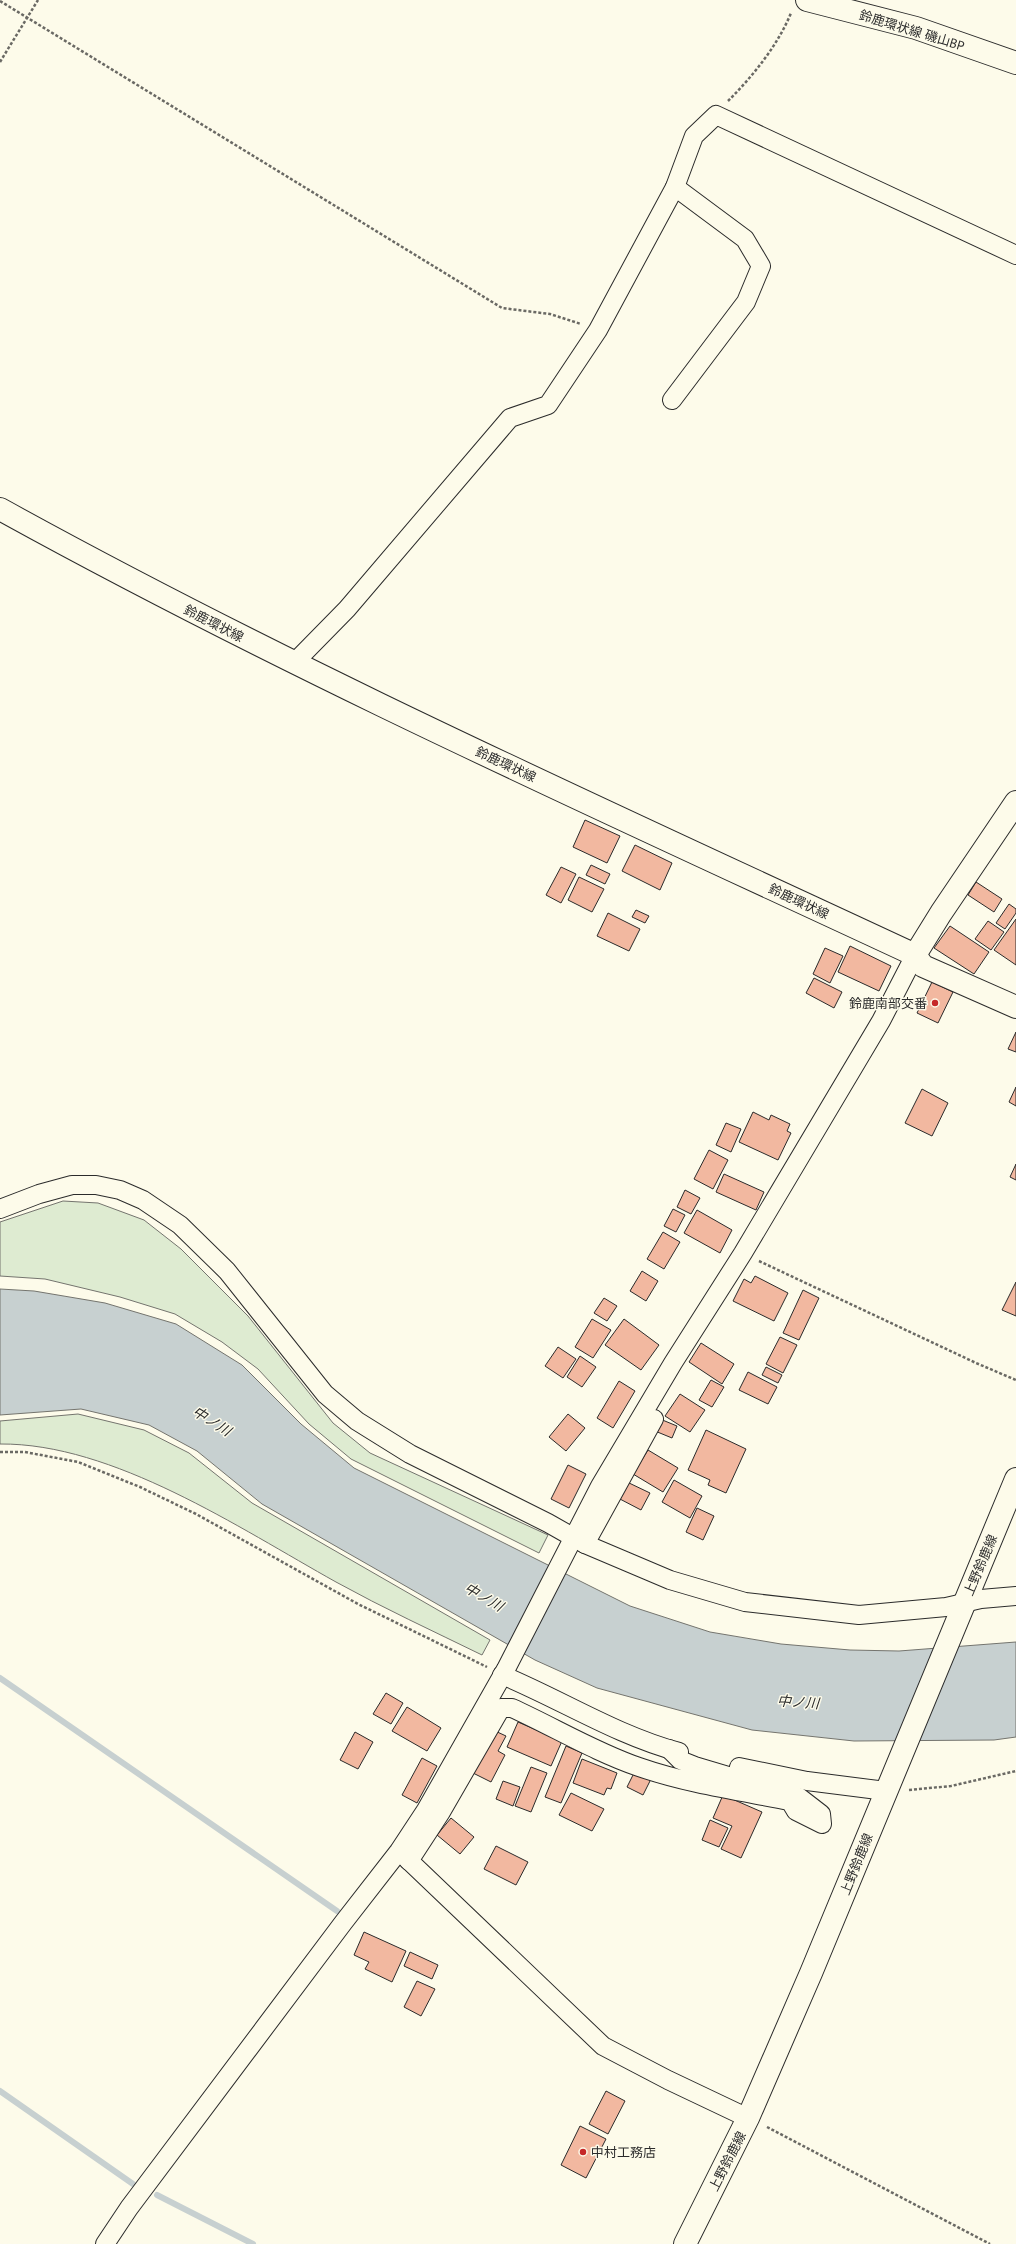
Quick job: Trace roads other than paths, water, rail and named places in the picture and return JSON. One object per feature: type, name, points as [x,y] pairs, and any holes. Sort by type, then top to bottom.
[{"type":"main road","name":"鈴鹿環状線 磯山BP","points":[[800,3],[916,28],[1016,63]]},
{"type":"main road","name":"鈴鹿環状線","points":[[0,509],[94,561],[294,663],[915,955],[923,966],[1016,1007]]},
{"type":"main road","points":[[915,955],[941,913],[1016,802]]},
{"type":"main road","name":"上野鈴鹿線","points":[[685,2244],[748,2118],[1016,1479]]},
{"type":"street","points":[[294,663],[347,609],[510,418],[548,405],[598,330],[675,187],[694,136],[716,115],[1016,255]]},
{"type":"street","points":[[672,400],[746,302],[761,266],[745,239],[675,187]]},
{"type":"street","points":[[404,1856],[426,1810],[576,1541],[600,1486],[673,1362],[743,1253],[881,1021],[915,955]]},
{"type":"street","points":[[0,1209],[39,1194],[72,1185],[96,1185],[120,1190],[143,1200],[180,1225],[222,1266],[325,1394],[357,1421],[410,1454],[576,1541],[670,1580],[706,1592],[745,1602],[860,1615],[963,1607],[981,1599],[1016,1596]]},
{"type":"street","points":[[504,1672],[598,1722],[668,1749],[722,1763],[807,1781],[886,1791]]},
{"type":"street","points":[[105,2244],[134,2202],[343,1923],[404,1856],[441,1812],[501,1708],[512,1708],[616,1757],[665,1775],[715,1788],[790,1801],[796,1811],[822,1824],[821,1814],[799,1797],[754,1782],[695,1766],[680,1760],[668,1749]]},
{"type":"street","points":[[404,1856],[603,2046],[668,2080],[748,2118]]},
{"type":"water","name":"中ノ川","points":[[0,1289],[34,1291],[105,1303],[176,1324],[242,1365],[301,1424],[354,1468],[630,1606],[710,1632],[781,1644],[850,1650],[899,1651],[1016,1642],[1016,1737],[994,1740],[854,1741],[752,1730],[597,1688],[535,1660],[262,1504],[197,1451],[149,1425],[81,1409],[0,1415]]},
{"type":"waterway","points":[[0,1678],[337,1911]]},
{"type":"waterway","points":[[0,2091],[133,2184]]},
{"type":"waterway","points":[[157,2195],[253,2244]]},
{"type":"place","name":"鈴鹿南部交番","points":[[935,1003]]},
{"type":"place","name":"中村工務店","points":[[583,2152]]}]
